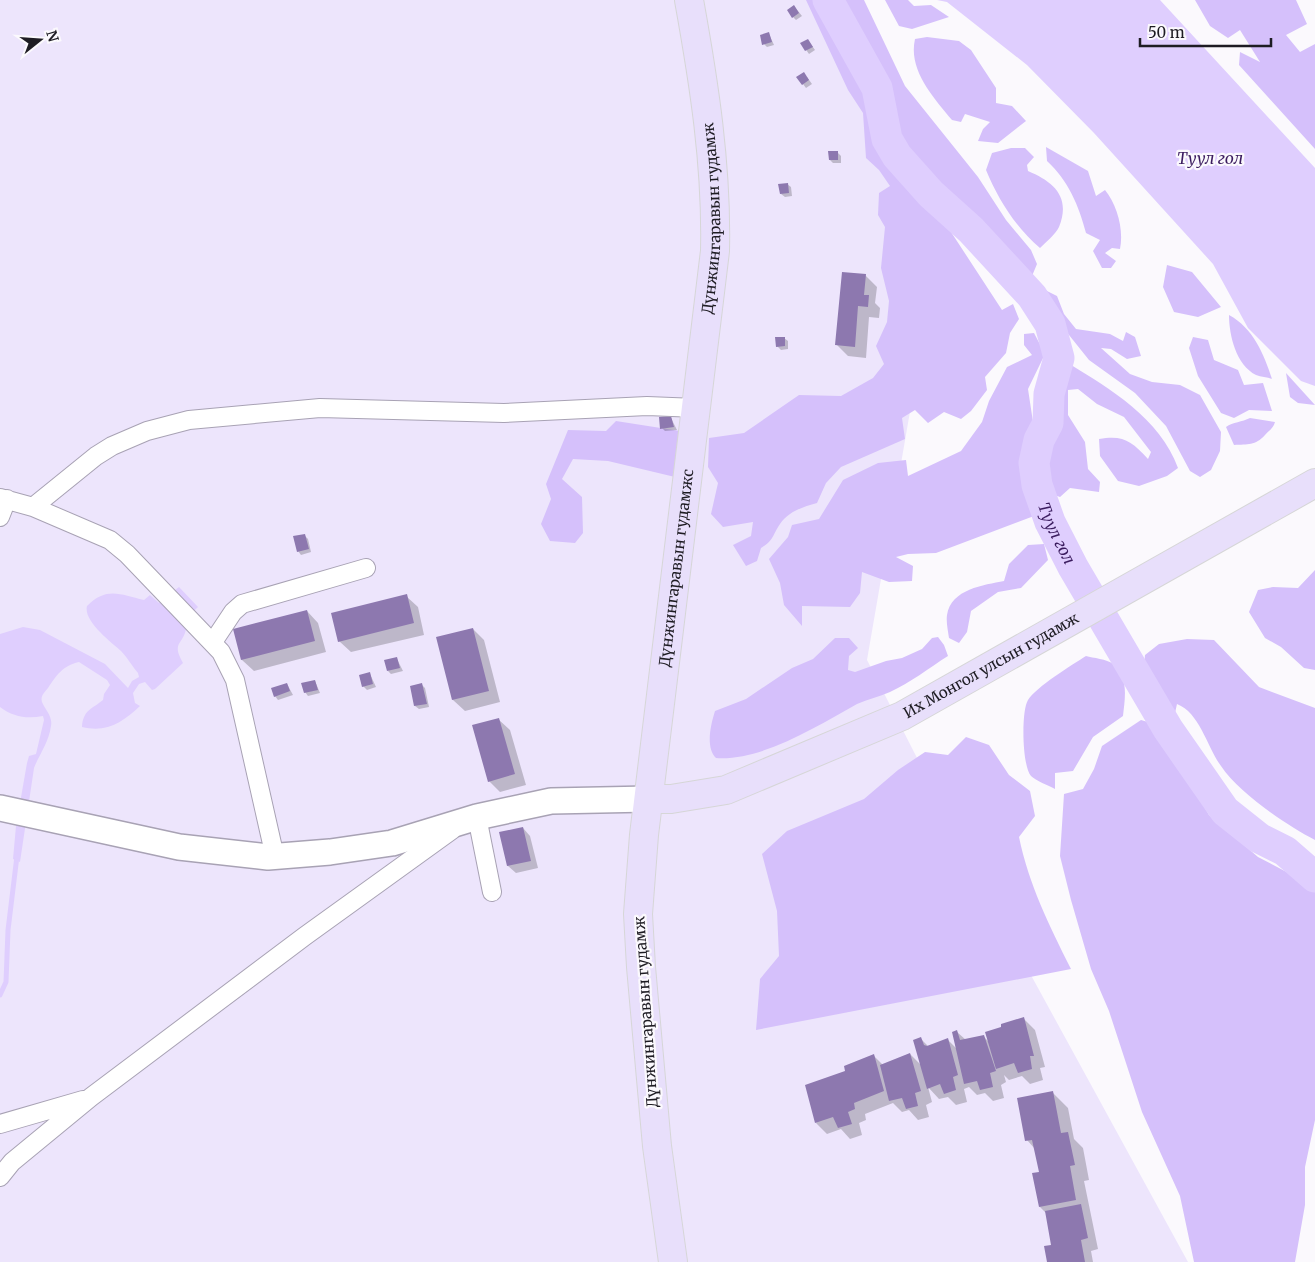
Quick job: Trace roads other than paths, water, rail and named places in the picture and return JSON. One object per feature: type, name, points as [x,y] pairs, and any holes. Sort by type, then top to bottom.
[{"type":"main road","name":"Дүнжингаравын гудамж","points":[[690,0],[710,128],[716,211],[715,250],[697,408]]},
{"type":"main road","name":"Дүнжингаравын гудамжс","points":[[657,731],[697,408]]},
{"type":"main road","name":"Их Монгол улсын гудамж","points":[[649,798],[671,799],[726,790],[902,716],[1315,483]]},
{"type":"main road","name":"Дүнжингаравын гудамж","points":[[657,731],[641,865],[639,940],[653,1111],[673,1262]]},
{"type":"street","points":[[33,508],[96,456],[112,446],[147,431],[189,420],[320,408],[504,413],[647,406],[697,408]]},
{"type":"street","points":[[0,517],[4,498],[110,540],[128,554],[213,642],[225,659],[235,680],[275,857]]},
{"type":"street","points":[[213,642],[233,612],[242,604],[366,568]]},
{"type":"street","points":[[8,810],[218,853],[275,857],[330,852],[392,843],[471,819],[551,801],[649,798]]},
{"type":"street","points":[[471,819],[492,892]]},
{"type":"street","points":[[0,1177],[12,1162],[91,1097],[305,936],[471,819]]},
{"type":"street","points":[[0,1124],[91,1097]]},
{"type":"water","name":"Туул гол","points":[[937,0],[1160,0],[1315,168],[1315,386],[1301,381],[1248,328],[1213,264],[1094,133],[1027,65],[947,2]]},
{"type":"water","points":[[179,587],[198,607],[181,623],[186,629],[178,647],[183,663],[155,689],[152,690],[145,682],[139,684],[133,693],[135,703],[140,706],[127,717],[107,727],[82,727],[86,713],[103,700],[104,694],[110,685],[107,680],[79,662],[68,666],[60,672],[43,694],[42,702],[50,716],[50,732],[34,768],[20,862],[13,859],[16,826],[27,763],[29,756],[36,754],[44,720],[43,716],[20,716],[0,707],[0,634],[23,627],[40,630],[105,664],[128,688],[132,681],[139,677],[138,673],[123,653],[93,624],[87,612],[87,606],[101,596],[108,594],[121,594],[144,600],[150,595],[159,603]]},
{"type":"waterway","name":"Туул гол","points":[[828,0],[877,88],[887,139],[897,156],[931,194],[971,230],[1032,296],[1050,324],[1059,358],[1049,394],[1048,423],[1039,440],[1034,463],[1037,485],[1050,522],[1073,567],[1168,729],[1225,811],[1259,838],[1285,851],[1315,877]]},
{"type":"waterway","points":[[0,995],[6,982],[8,930],[17,856]]}]
